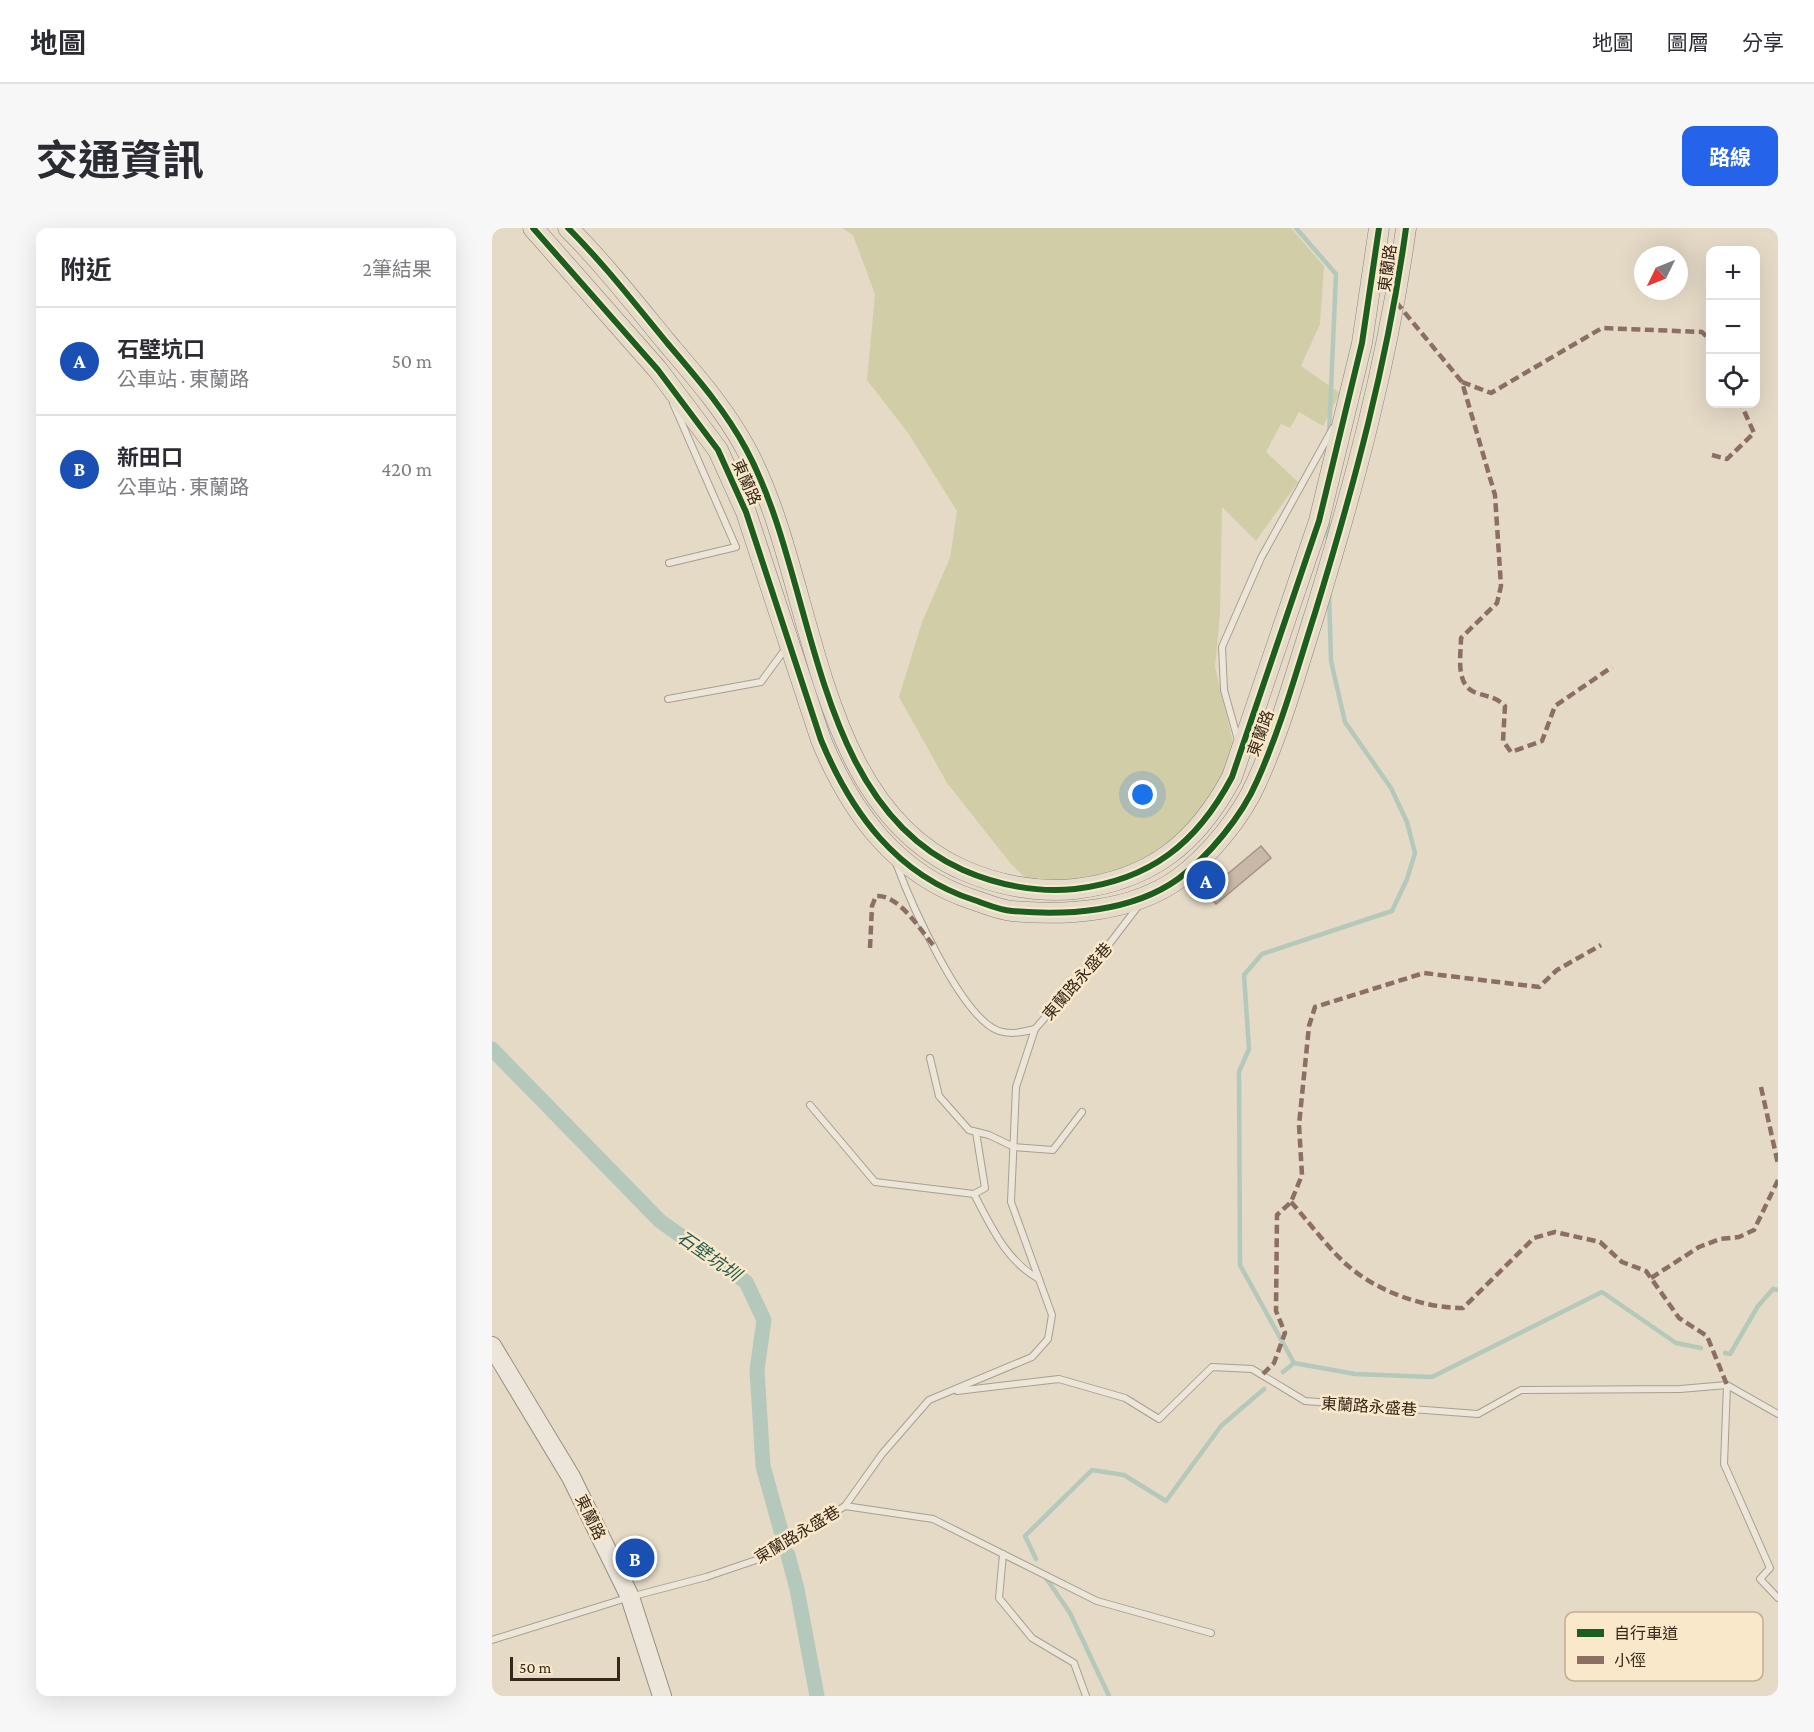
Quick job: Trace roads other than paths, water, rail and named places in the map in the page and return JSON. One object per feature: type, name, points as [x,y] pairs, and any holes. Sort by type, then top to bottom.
[{"type":"main road","name":"東蘭路","points":[[533,228],[658,370],[703,427],[726,465],[746,512],[834,772],[858,814],[893,854],[923,877],[959,896],[1007,911],[1053,915],[1103,908],[1178,879],[1205,854],[1232,822],[1257,783],[1335,548],[1381,376],[1396,302],[1406,228]]},
{"type":"main road","name":"東蘭路","points":[[568,228],[599,259],[698,378],[730,420],[746,448],[765,484],[831,705],[854,761],[874,795],[899,826],[929,852],[949,864],[977,876],[1017,886],[1057,891],[1099,885],[1149,872],[1188,841],[1216,807],[1232,777],[1321,514],[1362,343],[1379,228]]},
{"type":"street","name":"東蘭路","points":[[492,1346],[571,1477],[630,1597]]},
{"type":"street","points":[[630,1597],[662,1696]]},
{"type":"lane","points":[[658,370],[736,546],[669,563]]},
{"type":"lane","points":[[1241,751],[1224,690],[1222,647],[1261,558],[1347,404]]},
{"type":"lane","points":[[668,699],[761,682],[790,643]]},
{"type":"lane","name":"東蘭路","points":[[893,854],[934,946],[961,994],[978,1015],[997,1030],[1014,1033],[1035,1029]]},
{"type":"lane","name":"東蘭路永盛巷","points":[[630,1597],[706,1577],[759,1559],[845,1506],[882,1454],[929,1400],[1032,1357],[1048,1339],[1052,1315],[1011,1202],[1016,1087],[1035,1029],[1110,943],[1145,892]]},
{"type":"lane","points":[[930,1058],[939,1096],[969,1130],[1014,1147],[1053,1150],[1082,1112]]},
{"type":"lane","points":[[810,1105],[875,1182],[974,1194],[985,1188],[976,1132]]},
{"type":"lane","points":[[974,1194],[998,1241],[1028,1273],[1039,1279]]},
{"type":"lane","name":"東蘭路永盛巷","points":[[949,1392],[1059,1379],[1125,1398],[1159,1419],[1212,1367],[1252,1369],[1305,1401],[1478,1414],[1521,1390],[1680,1389],[1727,1384]]},
{"type":"lane","points":[[1778,1414],[1727,1384],[1724,1464],[1765,1552],[1770,1568],[1760,1579],[1778,1598]]},
{"type":"lane","points":[[845,1506],[933,1519],[1097,1601],[1211,1633]]},
{"type":"lane","points":[[1003,1554],[999,1598],[1032,1638],[1074,1663],[1086,1696]]},
{"type":"lane","points":[[492,1640],[630,1597]]},
{"type":"waterway","points":[[1296,228],[1336,274],[1329,435]]},
{"type":"waterway","points":[[1328,521],[1328,540]]},
{"type":"waterway","points":[[1294,1363],[1240,1265],[1239,1072],[1249,1049],[1244,975],[1262,954],[1392,911],[1407,879],[1415,853],[1407,822],[1391,788],[1345,722],[1331,661],[1329,593]]},
{"type":"waterway","name":"石壁坑圳","points":[[492,1049],[660,1221],[746,1282],[764,1320],[757,1370],[763,1466],[781,1531]]},
{"type":"waterway","points":[[1725,1353],[1730,1354],[1758,1306],[1773,1289],[1778,1290]]},
{"type":"waterway","points":[[1283,1372],[1294,1363],[1355,1374],[1432,1377],[1602,1292],[1676,1343],[1701,1348]]},
{"type":"waterway","points":[[1036,1559],[1025,1536],[1092,1470],[1124,1475],[1166,1501],[1221,1426],[1264,1389]]},
{"type":"waterway","name":"石壁坑圳","points":[[788,1555],[797,1589],[817,1696]]},
{"type":"waterway","points":[[1044,1575],[1070,1613],[1109,1696]]},
{"type":"place","name":"石壁坑口","points":[[1206,880]]},
{"type":"place","name":"新田口","points":[[635,1558]]}]
